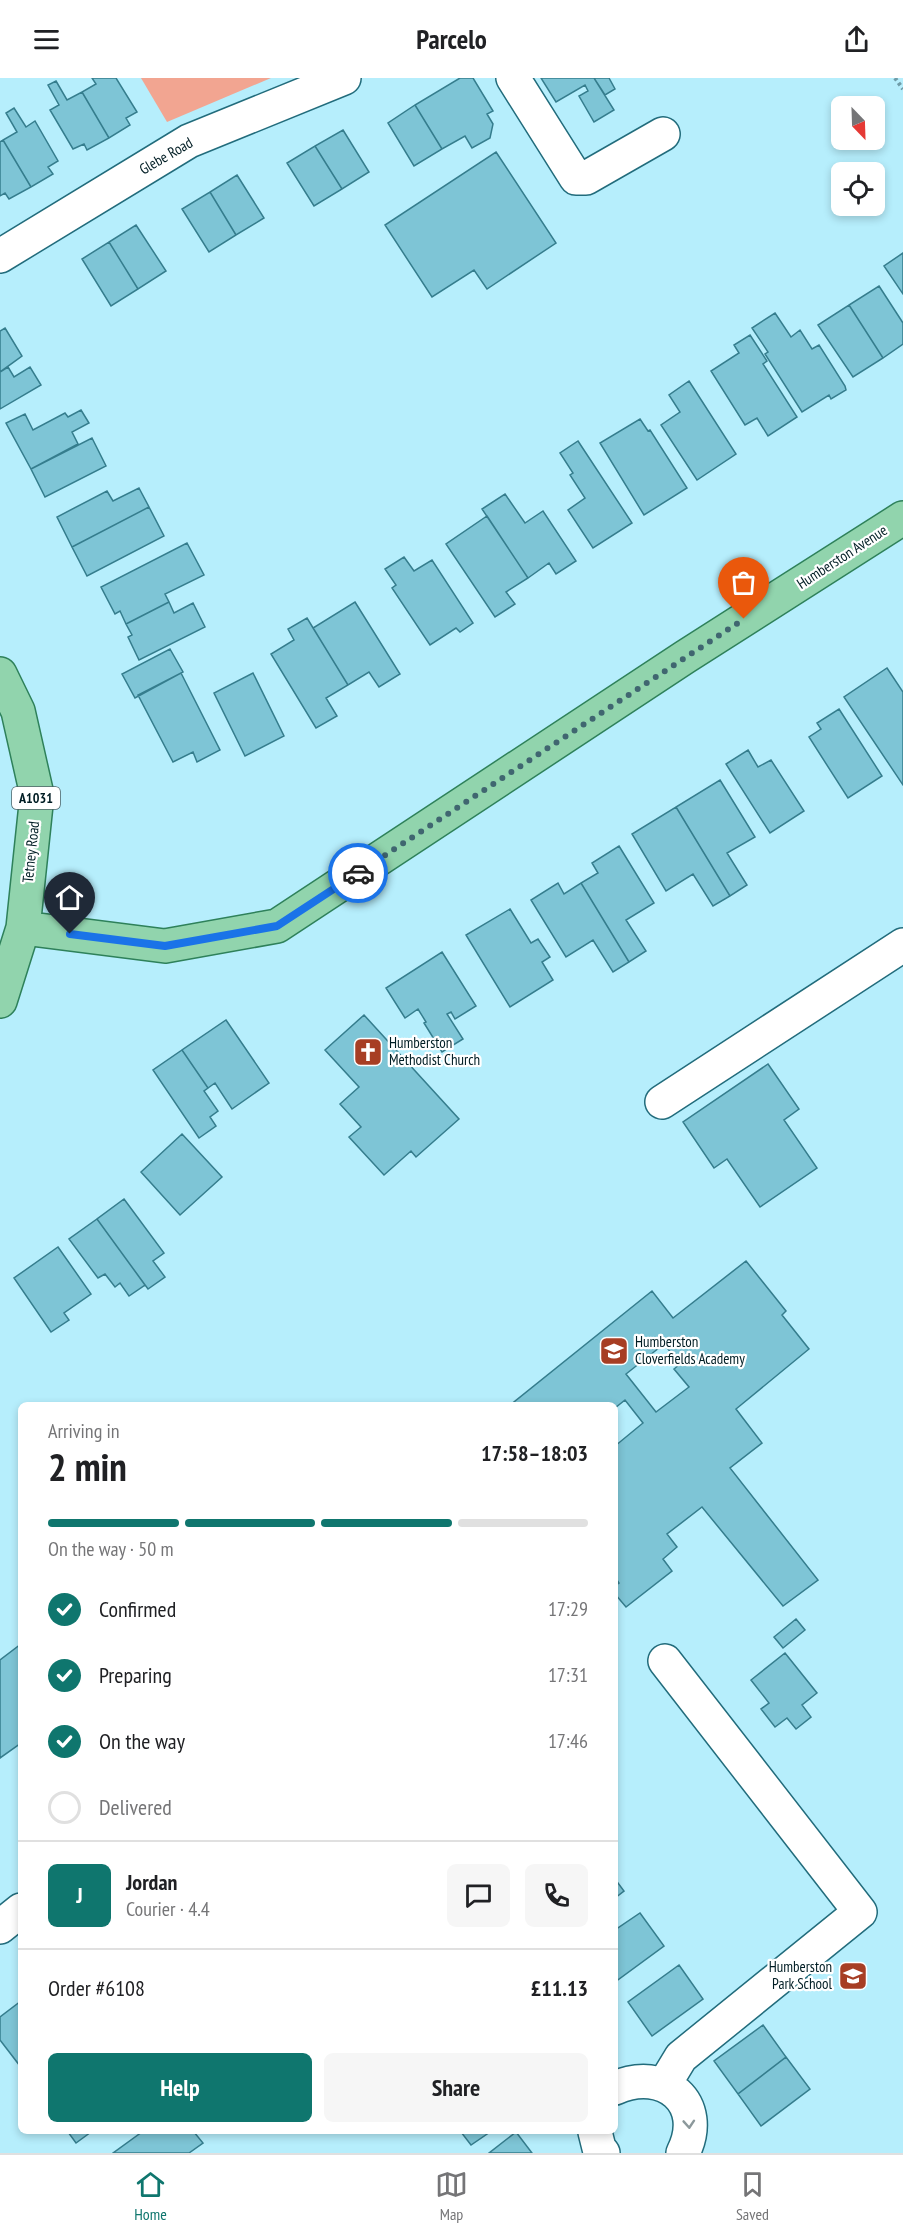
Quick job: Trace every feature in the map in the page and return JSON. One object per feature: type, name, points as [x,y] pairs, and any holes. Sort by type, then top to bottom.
[{"type":"main road","name":"Humberston Avenue","points":[[23,928],[165,946],[277,926],[675,664],[903,518]]},
{"type":"main road","name":"Tetney Road","points":[[0,674],[18,711],[37,795],[23,928]]},
{"type":"main road","name":"A1031","points":[[0,1001],[23,928]]},
{"type":"street","name":"Glebe Road","points":[[0,256],[189,141],[344,78]]},
{"type":"street","points":[[513,78],[576,178],[586,178],[663,134]]},
{"type":"street","points":[[662,1102],[903,945]]},
{"type":"street","points":[[664,2085],[681,2057],[860,1912],[665,1661]]},
{"type":"street","points":[[0,1927],[18,1912]]},
{"type":"street","points":[[618,2087],[630,2081],[648,2080],[664,2085],[678,2095],[687,2109],[691,2125],[689,2142],[683,2153]]},
{"type":"street","points":[[596,2134],[599,2148],[603,2153]]},
{"type":"path","points":[[895,78],[903,89]]},
{"type":"shaded area","points":[[141,78],[271,78],[167,122]]},
{"type":"building","points":[[92,78],[116,78],[137,112],[126,118],[130,125],[109,138],[82,92],[96,84]]},
{"type":"building","points":[[460,78],[473,78],[493,111],[487,114],[493,124],[490,138],[472,148],[465,136],[442,149],[415,105]]},
{"type":"building","points":[[541,78],[594,78],[614,110],[594,122],[579,96],[588,91],[585,85],[556,102]]},
{"type":"building","points":[[594,78],[609,78],[615,89],[605,95]]},
{"type":"building","points":[[56,81],[67,100],[82,92],[109,138],[87,150],[84,144],[73,149],[50,110],[59,105],[48,85]]},
{"type":"building","points":[[415,105],[442,149],[414,166],[388,123]]},
{"type":"building","points":[[14,108],[26,127],[35,121],[58,161],[48,167],[53,174],[31,187],[3,140],[17,132],[6,113]]},
{"type":"building","points":[[343,130],[369,172],[342,189],[315,146]]},
{"type":"building","points":[[3,140],[31,187],[9,199],[5,193],[0,196],[0,142]]},
{"type":"building","points":[[315,146],[342,189],[314,206],[287,163]]},
{"type":"building","points":[[496,152],[556,243],[487,289],[474,270],[432,297],[385,225]]},
{"type":"building","points":[[237,175],[264,218],[236,235],[210,192]]},
{"type":"building","points":[[210,192],[236,235],[209,252],[182,209]]},
{"type":"building","points":[[136,225],[166,271],[138,289],[109,242]]},
{"type":"building","points":[[109,242],[138,289],[111,306],[82,259]]},
{"type":"building","points":[[903,253],[903,294],[884,266]]},
{"type":"building","points":[[879,286],[903,323],[903,344],[883,358],[849,305]]},
{"type":"building","points":[[849,305],[883,358],[853,377],[818,325]]},
{"type":"building","points":[[775,313],[791,337],[800,330],[812,349],[819,345],[846,390],[831,399],[829,395],[802,412],[765,354],[768,352],[752,328]]},
{"type":"building","points":[[5,328],[22,356],[0,372],[0,331]]},
{"type":"building","points":[[750,335],[767,361],[763,364],[797,417],[768,436],[757,418],[745,425],[711,371],[739,353],[734,345]]},
{"type":"building","points":[[8,367],[14,377],[30,367],[41,385],[0,409],[0,372]]},
{"type":"building","points":[[689,381],[736,454],[697,480],[661,425],[680,412],[669,395]]},
{"type":"building","points":[[81,410],[89,423],[72,432],[78,444],[31,469],[6,423],[25,414],[33,430],[65,413],[68,417]]},
{"type":"building","points":[[640,419],[648,431],[650,430],[687,488],[644,515],[600,443]]},
{"type":"building","points":[[92,438],[106,466],[45,497],[31,469]]},
{"type":"building","points":[[578,441],[632,523],[593,548],[568,510],[585,498],[570,475],[573,473],[560,453]]},
{"type":"building","points":[[139,488],[149,507],[72,547],[57,517],[107,491],[113,501]]},
{"type":"building","points":[[505,494],[525,523],[543,511],[576,561],[556,574],[549,563],[528,578],[482,509]]},
{"type":"building","points":[[149,507],[164,536],[87,576],[72,547]]},
{"type":"building","points":[[487,516],[528,578],[506,592],[515,604],[495,617],[446,544]]},
{"type":"building","points":[[187,543],[204,575],[165,594],[169,602],[126,624],[120,611],[115,614],[101,587]]},
{"type":"building","points":[[404,557],[414,571],[432,560],[473,623],[460,632],[456,628],[430,645],[392,588],[396,585],[385,569]]},
{"type":"building","points":[[169,602],[174,613],[193,603],[205,627],[139,660],[128,637],[132,635],[126,624]]},
{"type":"building","points":[[355,602],[400,674],[379,687],[369,672],[348,685],[313,628]]},
{"type":"building","points":[[307,618],[348,685],[326,698],[337,716],[316,728],[271,654],[294,640],[288,629]]},
{"type":"building","points":[[170,649],[183,672],[135,698],[122,674]]},
{"type":"building","points":[[887,668],[903,692],[903,785],[844,697]]},
{"type":"building","points":[[181,673],[220,750],[197,762],[193,752],[173,762],[138,695]]},
{"type":"building","points":[[253,673],[284,736],[245,756],[214,693]]},
{"type":"building","points":[[839,709],[882,776],[848,798],[809,737],[821,729],[817,723]]},
{"type":"building","points":[[748,750],[758,767],[771,760],[804,811],[770,833],[726,764]]},
{"type":"building","points":[[720,780],[755,837],[727,853],[747,885],[730,896],[676,807]]},
{"type":"building","points":[[676,807],[730,896],[713,906],[693,874],[666,891],[632,834]]},
{"type":"building","points":[[619,846],[654,903],[626,920],[646,951],[629,962],[581,883],[598,873],[592,863]]},
{"type":"building","points":[[558,883],[564,894],[581,883],[629,962],[613,972],[593,940],[566,957],[531,900]]},
{"type":"building","points":[[510,909],[531,943],[538,939],[550,957],[542,962],[553,980],[510,1007],[466,935]]},
{"type":"building","points":[[442,952],[476,1006],[455,1019],[451,1012],[447,1014],[463,1039],[442,1052],[418,1009],[405,1018],[386,988]]},
{"type":"building","points":[[364,1015],[459,1119],[416,1157],[411,1151],[384,1175],[349,1137],[361,1127],[340,1104],[359,1087],[325,1050]]},
{"type":"building","points":[[226,1020],[269,1083],[232,1109],[215,1083],[208,1088],[182,1050]]},
{"type":"building","points":[[182,1050],[208,1088],[204,1091],[218,1111],[210,1117],[216,1126],[199,1138],[153,1070]]},
{"type":"building","points":[[768,1064],[799,1109],[784,1120],[817,1168],[760,1207],[727,1159],[714,1168],[683,1122]]},
{"type":"building","points":[[182,1134],[222,1177],[180,1215],[141,1172]]},
{"type":"building","points":[[124,1199],[164,1253],[153,1261],[165,1277],[148,1289],[97,1219]]},
{"type":"building","points":[[97,1219],[145,1285],[129,1296],[120,1283],[115,1287],[105,1274],[98,1278],[69,1239]]},
{"type":"building","points":[[58,1247],[91,1294],[64,1313],[69,1320],[51,1332],[14,1278]]},
{"type":"building","name":"Humberston Cloverfields Academy","points":[[746,1261],[786,1311],[782,1315],[809,1349],[736,1409],[762,1443],[730,1468],[818,1580],[783,1606],[702,1507],[667,1534],[677,1547],[663,1559],[672,1571],[626,1607],[618,1598],[618,1444],[643,1423],[625,1400],[618,1406],[618,1402],[514,1402],[652,1291],[673,1318]],"holes":[[[664,1344],[680,1364],[674,1369],[689,1387],[656,1412],[626,1374]]]},
{"type":"building","points":[[796,1619],[805,1630],[783,1648],[774,1637]]},
{"type":"building","points":[[18,1646],[18,1745],[0,1758],[0,1660]]},
{"type":"building","points":[[785,1653],[817,1693],[802,1705],[811,1717],[796,1729],[787,1718],[775,1727],[761,1709],[769,1703],[751,1680]]},
{"type":"building","points":[[618,1883],[624,1891],[618,1896]]},
{"type":"building","points":[[640,1913],[664,1946],[618,1980],[618,1928]]},
{"type":"building","points":[[679,1965],[703,1999],[652,2036],[628,2002]]},
{"type":"building","points":[[18,2003],[18,2063],[0,2040],[0,2017]]},
{"type":"building","points":[[763,2025],[786,2057],[738,2094],[714,2061]]},
{"type":"building","points":[[786,2057],[810,2089],[761,2126],[738,2094]]},
{"type":"building","points":[[69,2134],[88,2134],[76,2143]]},
{"type":"building","points":[[139,2134],[196,2134],[203,2143],[189,2153],[113,2153]]},
{"type":"building","points":[[463,2134],[487,2134],[471,2145]]},
{"type":"building","points":[[513,2134],[518,2134],[532,2153],[489,2153]]},
{"type":"way so far","points":[[358,873],[744,619]]},
{"type":"place","name":"Humberston Methodist Church","points":[[368,1052]]},
{"type":"place","name":"Humberston Cloverfields Academy","points":[[614,1351]]},
{"type":"place","name":"Humberston Park School","points":[[853,1976]]},
{"type":"route","points":[[70,934],[165,946],[277,926],[358,873]]}]
